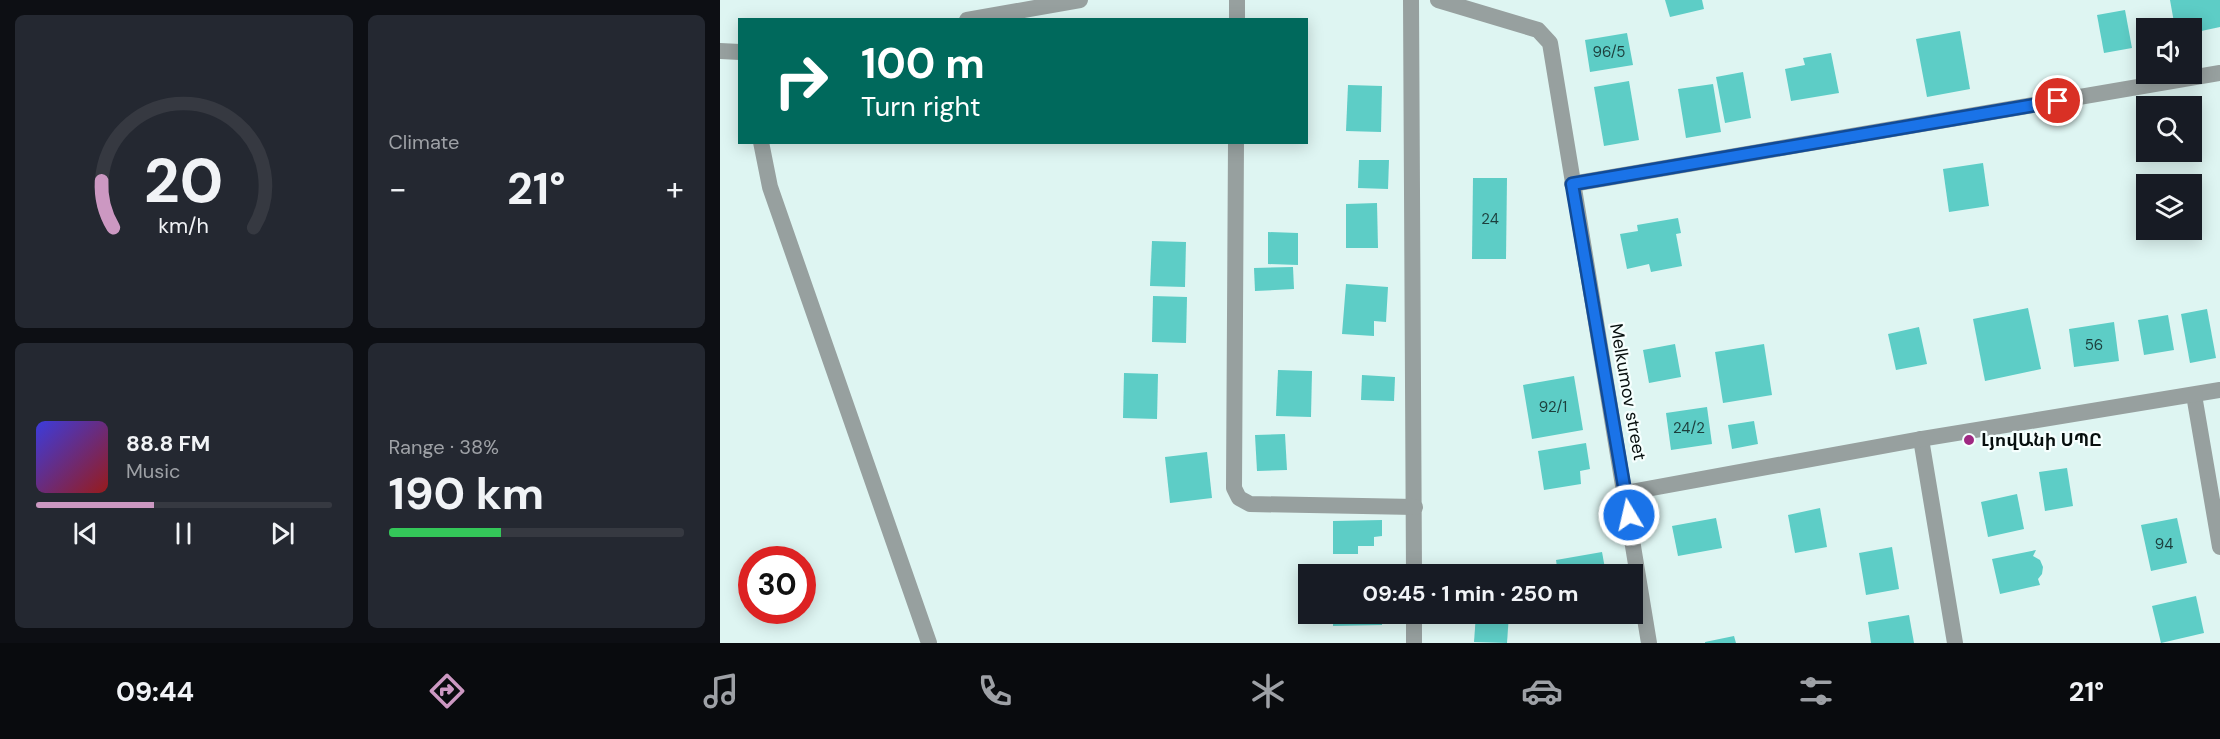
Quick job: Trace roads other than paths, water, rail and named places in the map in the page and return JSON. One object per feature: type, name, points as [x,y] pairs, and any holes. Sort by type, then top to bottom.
[{"type":"street","points":[[978,18],[1056,2],[1080,0]]},
{"type":"street","points":[[1237,0],[1237,18]]},
{"type":"street","points":[[1411,0],[1414,564]]},
{"type":"street","name":"Melkumov street","points":[[1438,0],[1538,30],[1550,44],[1649,643]]},
{"type":"street","points":[[720,51],[738,52]]},
{"type":"street","points":[[1572,184],[2220,73]]},
{"type":"street","points":[[761,144],[770,187],[929,643]]},
{"type":"street","points":[[1236,144],[1234,488],[1239,498],[1250,504],[1415,507]]},
{"type":"street","points":[[1625,493],[1921,439],[2220,390]]},
{"type":"street","points":[[2194,395],[2220,547]]},
{"type":"street","points":[[1921,439],[1955,643]]},
{"type":"street","points":[[1413,643],[1414,624]]},
{"type":"place","name":"ԼյովԱնի ՍՊԸ","points":[[1969,440]]}]
